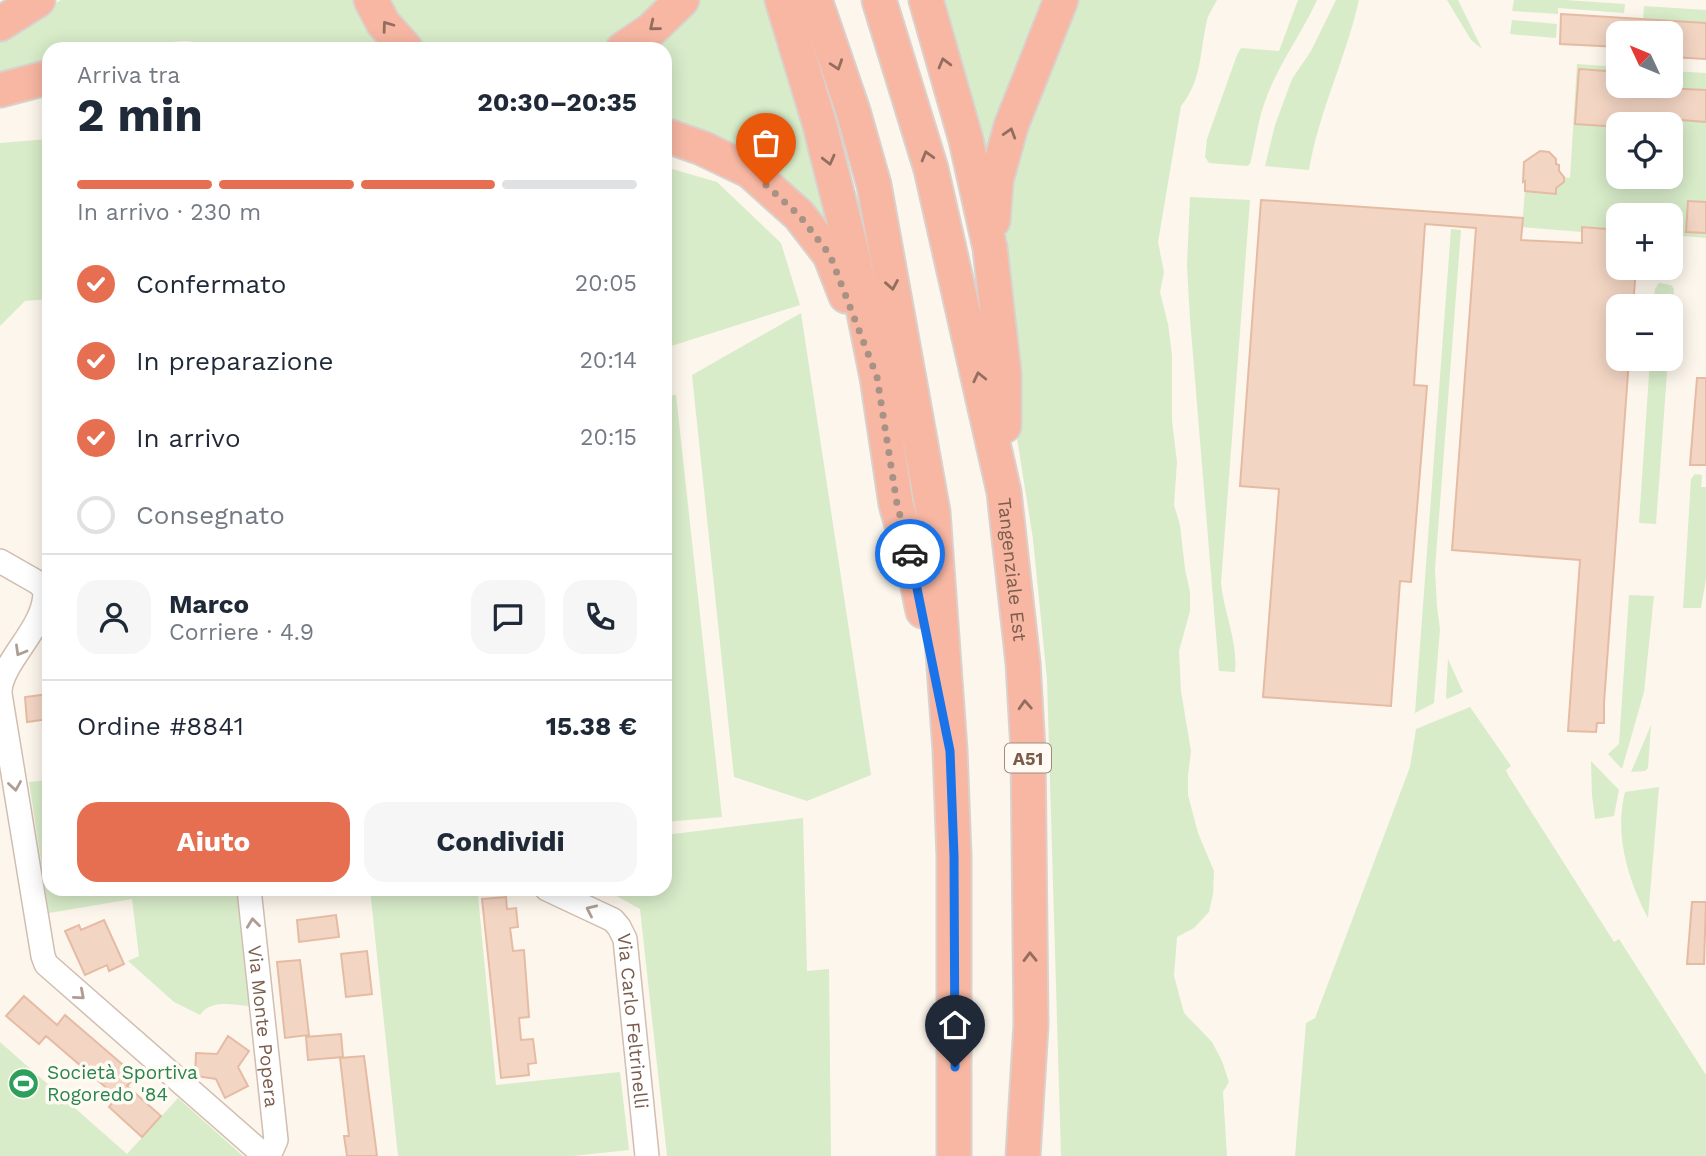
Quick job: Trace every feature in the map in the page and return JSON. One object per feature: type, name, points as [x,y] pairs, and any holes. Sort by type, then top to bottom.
[{"type":"highway","points":[[0,24],[38,0]]},
{"type":"highway","points":[[371,0],[383,23],[400,42]]},
{"type":"highway","points":[[633,42],[651,30],[682,0]]},
{"type":"highway","points":[[782,0],[819,122],[851,248],[877,377],[897,504],[916,576],[950,751]]},
{"type":"highway","points":[[815,0],[853,111],[874,185],[933,512],[950,751],[954,856],[954,1156]]},
{"type":"highway","name":"Tangenziale Est","points":[[879,0],[930,169],[1003,492],[1023,663],[1028,750],[1031,1025],[1023,1156]]},
{"type":"highway","points":[[926,0],[966,140],[990,248],[1003,373],[1003,492]]},
{"type":"highway","points":[[990,248],[996,181],[1011,126],[1061,0]]},
{"type":"highway","points":[[0,90],[42,79]]},
{"type":"highway","points":[[0,108],[42,97]]},
{"type":"highway","points":[[672,137],[702,148],[750,171],[799,215],[830,255],[877,377]]},
{"type":"highway","points":[[1031,1025],[1042,1156]]},
{"type":"street","points":[[0,561],[42,586]]},
{"type":"street","points":[[42,617],[4,678],[0,692],[43,956],[47,964],[263,1155]]},
{"type":"street","name":"Via Monte Popera","points":[[250,896],[276,1140],[272,1149],[263,1155]]},
{"type":"street","name":"Via Carlo Feltrinelli","points":[[562,896],[613,920],[625,939],[647,1156]]},
{"type":"green space","points":[[61,0],[353,0],[386,42],[42,42],[42,69],[0,78],[0,37]]},
{"type":"green space","points":[[381,0],[669,0],[618,42],[414,42]]},
{"type":"green space","points":[[694,0],[770,0],[834,219],[828,246],[672,131],[672,42],[648,42]]},
{"type":"green space","points":[[931,0],[1049,0],[988,165]]},
{"type":"green space","points":[[1078,0],[1217,0],[1207,20],[1197,76],[1181,106],[1158,242],[1164,272],[1160,292],[1172,355],[1172,421],[1177,462],[1174,505],[1180,525],[1190,592],[1190,611],[1179,651],[1181,691],[1191,751],[1188,795],[1198,833],[1214,871],[1209,912],[1194,928],[1177,937],[1174,976],[1184,1013],[1212,1042],[1229,1082],[1223,1092],[1227,1156],[1061,1156],[1047,679],[1033,539],[1016,432],[1003,239],[1011,160]]},
{"type":"green space","points":[[1298,0],[1317,0],[1267,96],[1250,164],[1209,163],[1205,157],[1207,139],[1237,55],[1241,48],[1279,51]]},
{"type":"green space","points":[[1336,0],[1359,0],[1319,127],[1309,170],[1265,166],[1275,125],[1292,79],[1311,51]]},
{"type":"green space","points":[[1447,0],[1458,0],[1482,49],[1471,40]]},
{"type":"green space","points":[[1514,0],[1625,4],[1624,13],[1558,8],[1558,14],[1512,11]]},
{"type":"green space","points":[[1644,6],[1706,10],[1706,23],[1643,19]]},
{"type":"green space","points":[[1512,20],[1557,24],[1556,38],[1510,34]]},
{"type":"green space","points":[[1577,64],[1606,66],[1606,98],[1684,98],[1684,72],[1706,73],[1706,238],[1683,236],[1683,203],[1606,203],[1606,229],[1582,227],[1582,232],[1522,227],[1525,191],[1556,194],[1556,188],[1564,182],[1564,177],[1570,178]]},
{"type":"green space","points":[[42,140],[42,300],[25,301],[0,326],[0,143]]},
{"type":"green space","points":[[672,169],[717,182],[781,243],[800,305],[672,346]]},
{"type":"green space","points":[[1190,197],[1250,200],[1221,583],[1233,639],[1235,672],[1219,671],[1190,319],[1187,265]]},
{"type":"green space","points":[[1451,229],[1461,230],[1435,569],[1440,629],[1434,703],[1415,713]]},
{"type":"green space","points":[[1659,283],[1671,285],[1674,294],[1654,294]]},
{"type":"green space","points":[[801,313],[871,775],[807,801],[734,777],[692,375]]},
{"type":"green space","points":[[1649,371],[1667,371],[1656,524],[1639,523]]},
{"type":"green space","points":[[672,395],[676,395],[722,817],[672,821]]},
{"type":"green space","points":[[1695,474],[1702,475],[1701,487],[1706,487],[1706,579],[1701,608],[1683,608],[1691,479]]},
{"type":"green space","points":[[1629,595],[1654,596],[1644,692],[1622,769],[1608,754],[1619,744]]},
{"type":"green space","points":[[1448,659],[1463,692],[1447,699],[1446,696]]},
{"type":"green space","points":[[1470,707],[1511,766],[1506,770],[1508,775],[1614,942],[1619,939],[1706,1075],[1706,1156],[1295,1156],[1306,1023],[1315,1018],[1410,767],[1416,729]]},
{"type":"green space","points":[[1651,725],[1648,768],[1645,771],[1631,772]]},
{"type":"green space","points":[[1591,761],[1619,790],[1614,816],[1595,819]]},
{"type":"green space","points":[[42,781],[42,867],[29,782]]},
{"type":"green space","points":[[1659,787],[1648,918],[1629,873],[1622,840],[1622,808],[1625,792]]},
{"type":"green space","points":[[803,818],[807,971],[829,969],[831,1156],[667,1156],[640,909],[617,896],[672,896],[672,834]]},
{"type":"green space","points":[[46,896],[237,896],[249,1006],[216,1005],[200,1015],[174,1002],[128,961],[139,956],[132,899],[49,913]]},
{"type":"green space","points":[[371,896],[478,896],[496,1085],[620,1072],[629,1150],[573,1156],[398,1156]]},
{"type":"green space","name":"Società Sportiva Rogoredo '84","points":[[0,1042],[127,1154],[178,1098],[243,1156],[0,1156]]},
{"type":"building","points":[[1561,14],[1674,21],[1606,21],[1606,46],[1560,44]]},
{"type":"building","points":[[1684,22],[1706,23],[1706,59],[1684,58]]},
{"type":"building","points":[[1579,69],[1606,71],[1606,98],[1684,98],[1684,89],[1706,90],[1706,122],[1683,120],[1683,112],[1606,112],[1606,126],[1575,124]]},
{"type":"building","points":[[1540,151],[1549,152],[1556,159],[1559,171],[1564,177],[1564,182],[1556,188],[1556,194],[1525,191],[1524,162]]},
{"type":"building","points":[[1261,200],[1523,218],[1521,240],[1582,243],[1582,227],[1606,229],[1606,280],[1635,280],[1634,294],[1606,294],[1606,371],[1628,371],[1604,723],[1597,723],[1596,732],[1568,731],[1580,560],[1452,550],[1476,228],[1425,224],[1414,385],[1427,386],[1411,582],[1400,581],[1391,706],[1263,697],[1279,489],[1240,486]]},
{"type":"building","points":[[1688,201],[1706,202],[1706,233],[1686,232]]},
{"type":"building","points":[[1697,378],[1706,378],[1706,465],[1690,465]]},
{"type":"building","points":[[42,695],[42,720],[27,722],[25,697]]},
{"type":"building","points":[[506,897],[507,909],[516,908],[518,927],[510,928],[513,951],[524,950],[529,1017],[519,1018],[521,1040],[533,1039],[536,1063],[528,1064],[529,1075],[501,1078],[482,899]]},
{"type":"building","points":[[1692,902],[1706,902],[1704,964],[1687,964]]},
{"type":"building","points":[[336,915],[339,937],[299,942],[297,920]]},
{"type":"building","points":[[104,920],[124,964],[109,971],[107,965],[85,975],[65,931],[79,925],[81,930]]},
{"type":"building","points":[[367,951],[372,994],[346,997],[341,954]]},
{"type":"building","points":[[300,960],[309,1035],[285,1038],[277,962]]},
{"type":"building","points":[[24,996],[57,1025],[65,1015],[136,1076],[127,1086],[161,1116],[142,1137],[109,1107],[117,1097],[46,1036],[39,1044],[6,1016]]},
{"type":"building","points":[[341,1034],[343,1057],[308,1060],[306,1037]]},
{"type":"building","points":[[228,1036],[249,1051],[238,1067],[248,1086],[225,1098],[216,1079],[195,1076],[196,1053],[217,1054]]},
{"type":"building","points":[[364,1056],[377,1156],[347,1156],[344,1136],[349,1136],[340,1058]]},
{"type":"way so far","points":[[766,185],[799,215],[830,255],[877,377],[897,504],[910,554]]},
{"type":"place","name":"Società Sportiva Rogoredo '84","points":[[24,1083]]},
{"type":"route","points":[[910,554],[950,751],[954,856],[955,1067]]}]
